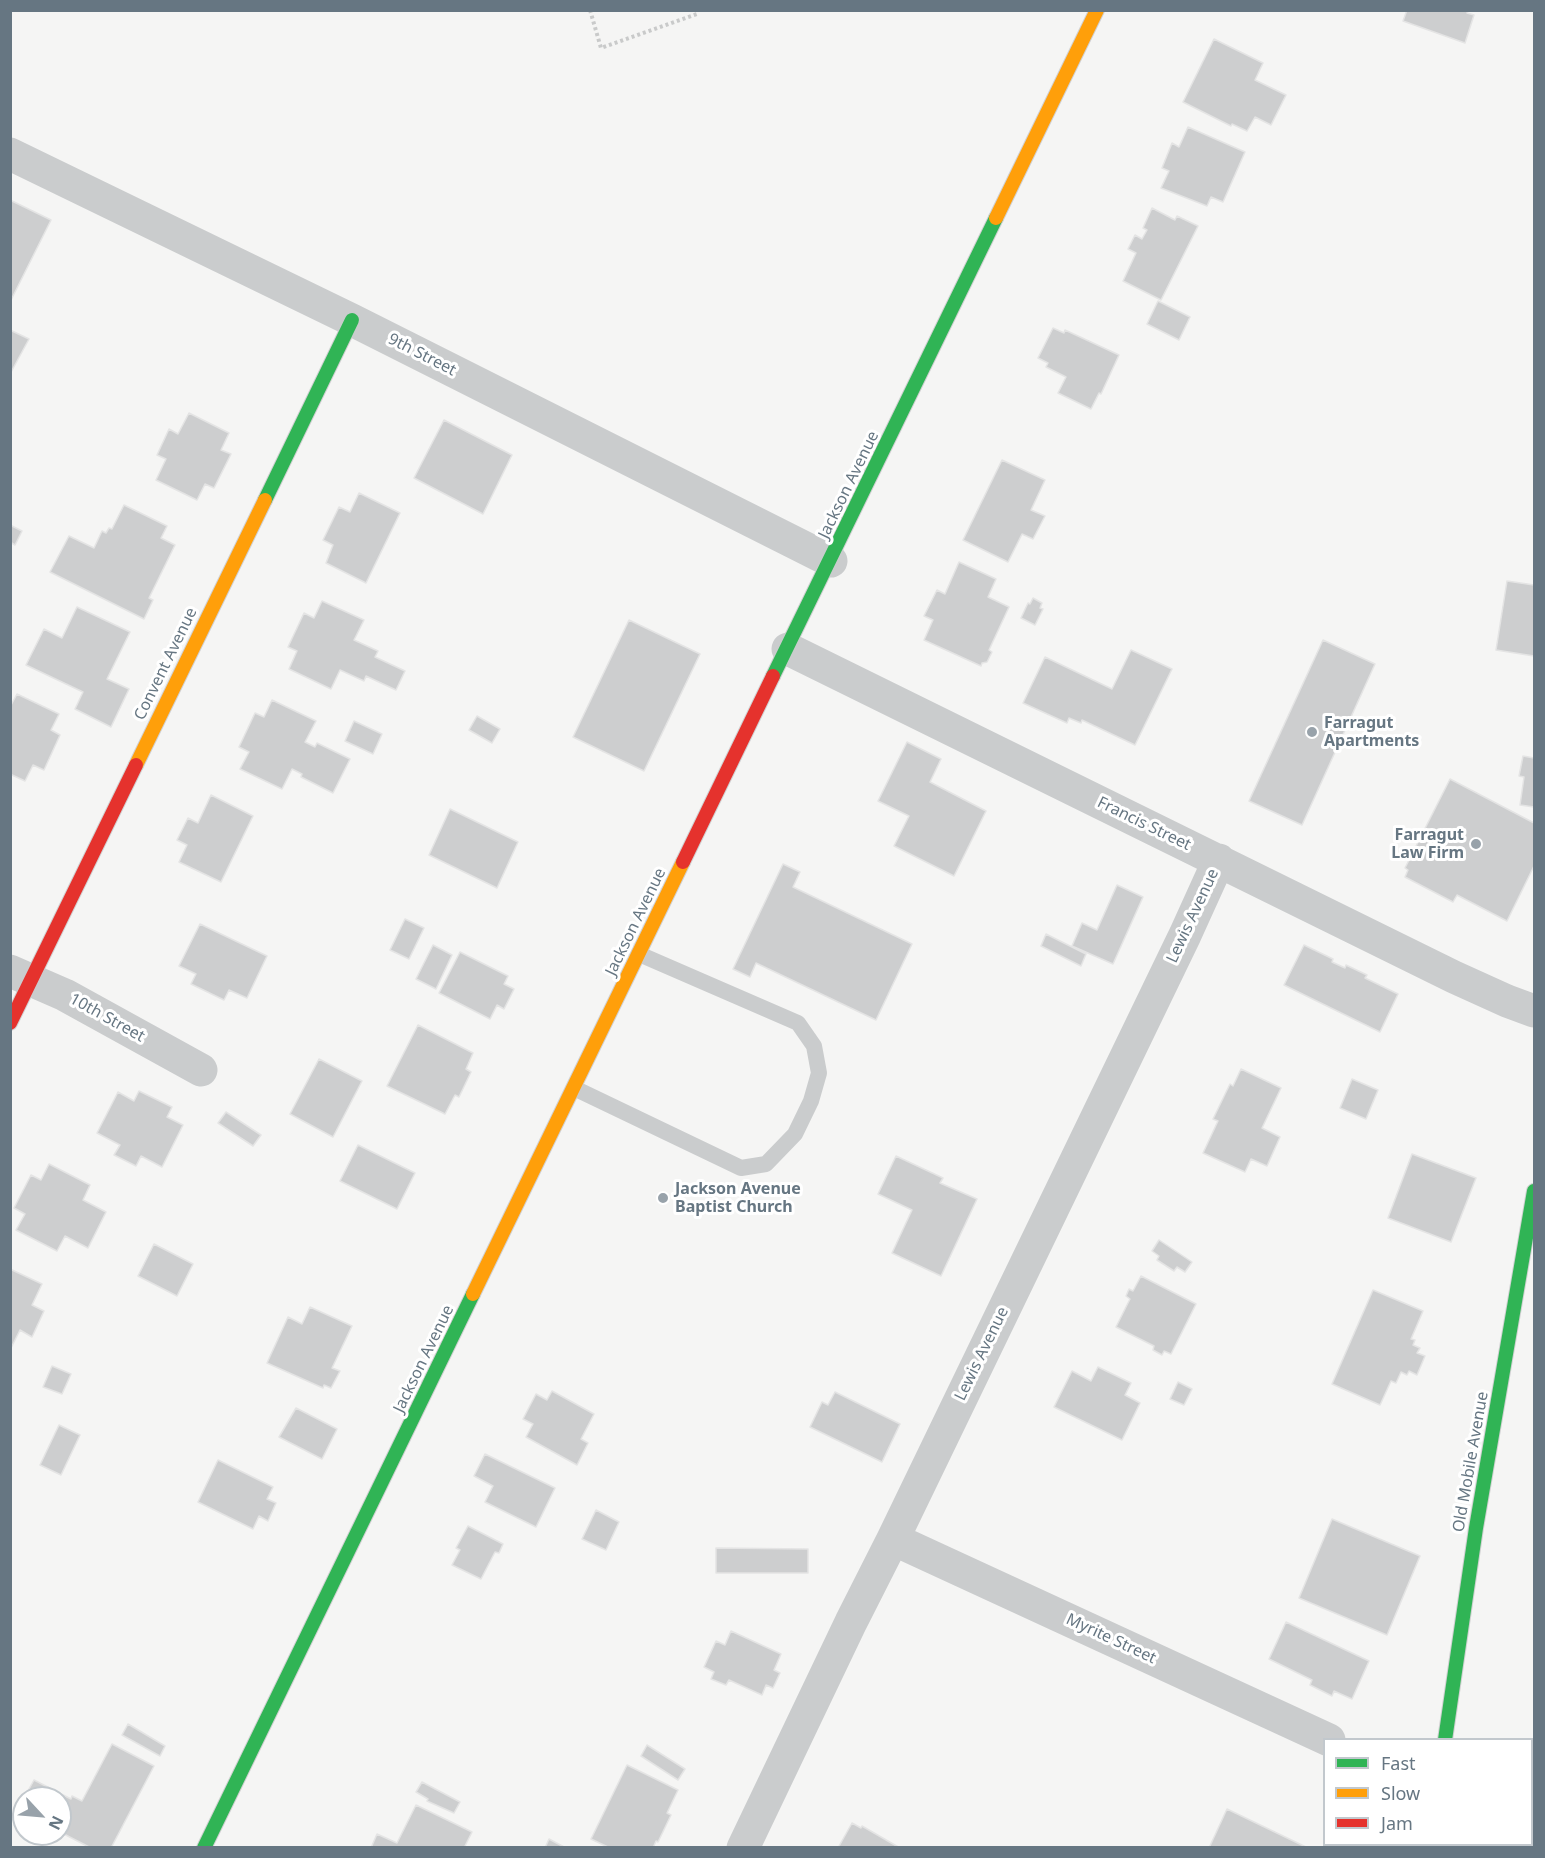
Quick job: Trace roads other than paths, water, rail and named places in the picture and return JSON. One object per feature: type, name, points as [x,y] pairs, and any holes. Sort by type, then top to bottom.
[{"type":"street","name":"Jackson Avenue","points":[[204,1848],[1097,10]]},
{"type":"street","name":"9th Street","points":[[10,154],[352,320],[831,561]]},
{"type":"street","name":"Convent Avenue","points":[[10,1023],[21,976],[352,320]]},
{"type":"street","name":"Francis Street","points":[[788,649],[1455,977],[1534,1011]]},
{"type":"street","name":"Lewis Avenue","points":[[743,1848],[1175,956],[1219,860]]},
{"type":"street","name":"10th Street","points":[[21,976],[65,995],[201,1070]]},
{"type":"street","name":"Old Mobile Avenue","points":[[1445,1738],[1476,1528],[1534,1191]]},
{"type":"street","name":"Myrite Street","points":[[893,1539],[1325,1738]]},
{"type":"lane","points":[[574,1088],[741,1168],[766,1164],[795,1134],[811,1101],[819,1073],[814,1046],[798,1023],[639,954]]},
{"type":"place","name":"Farragut Apartments","points":[[1312,732]]},
{"type":"place","name":"Farragut Law Firm","points":[[1476,844]]},
{"type":"place","name":"Jackson Avenue Baptist Church","points":[[663,1198]]}]
